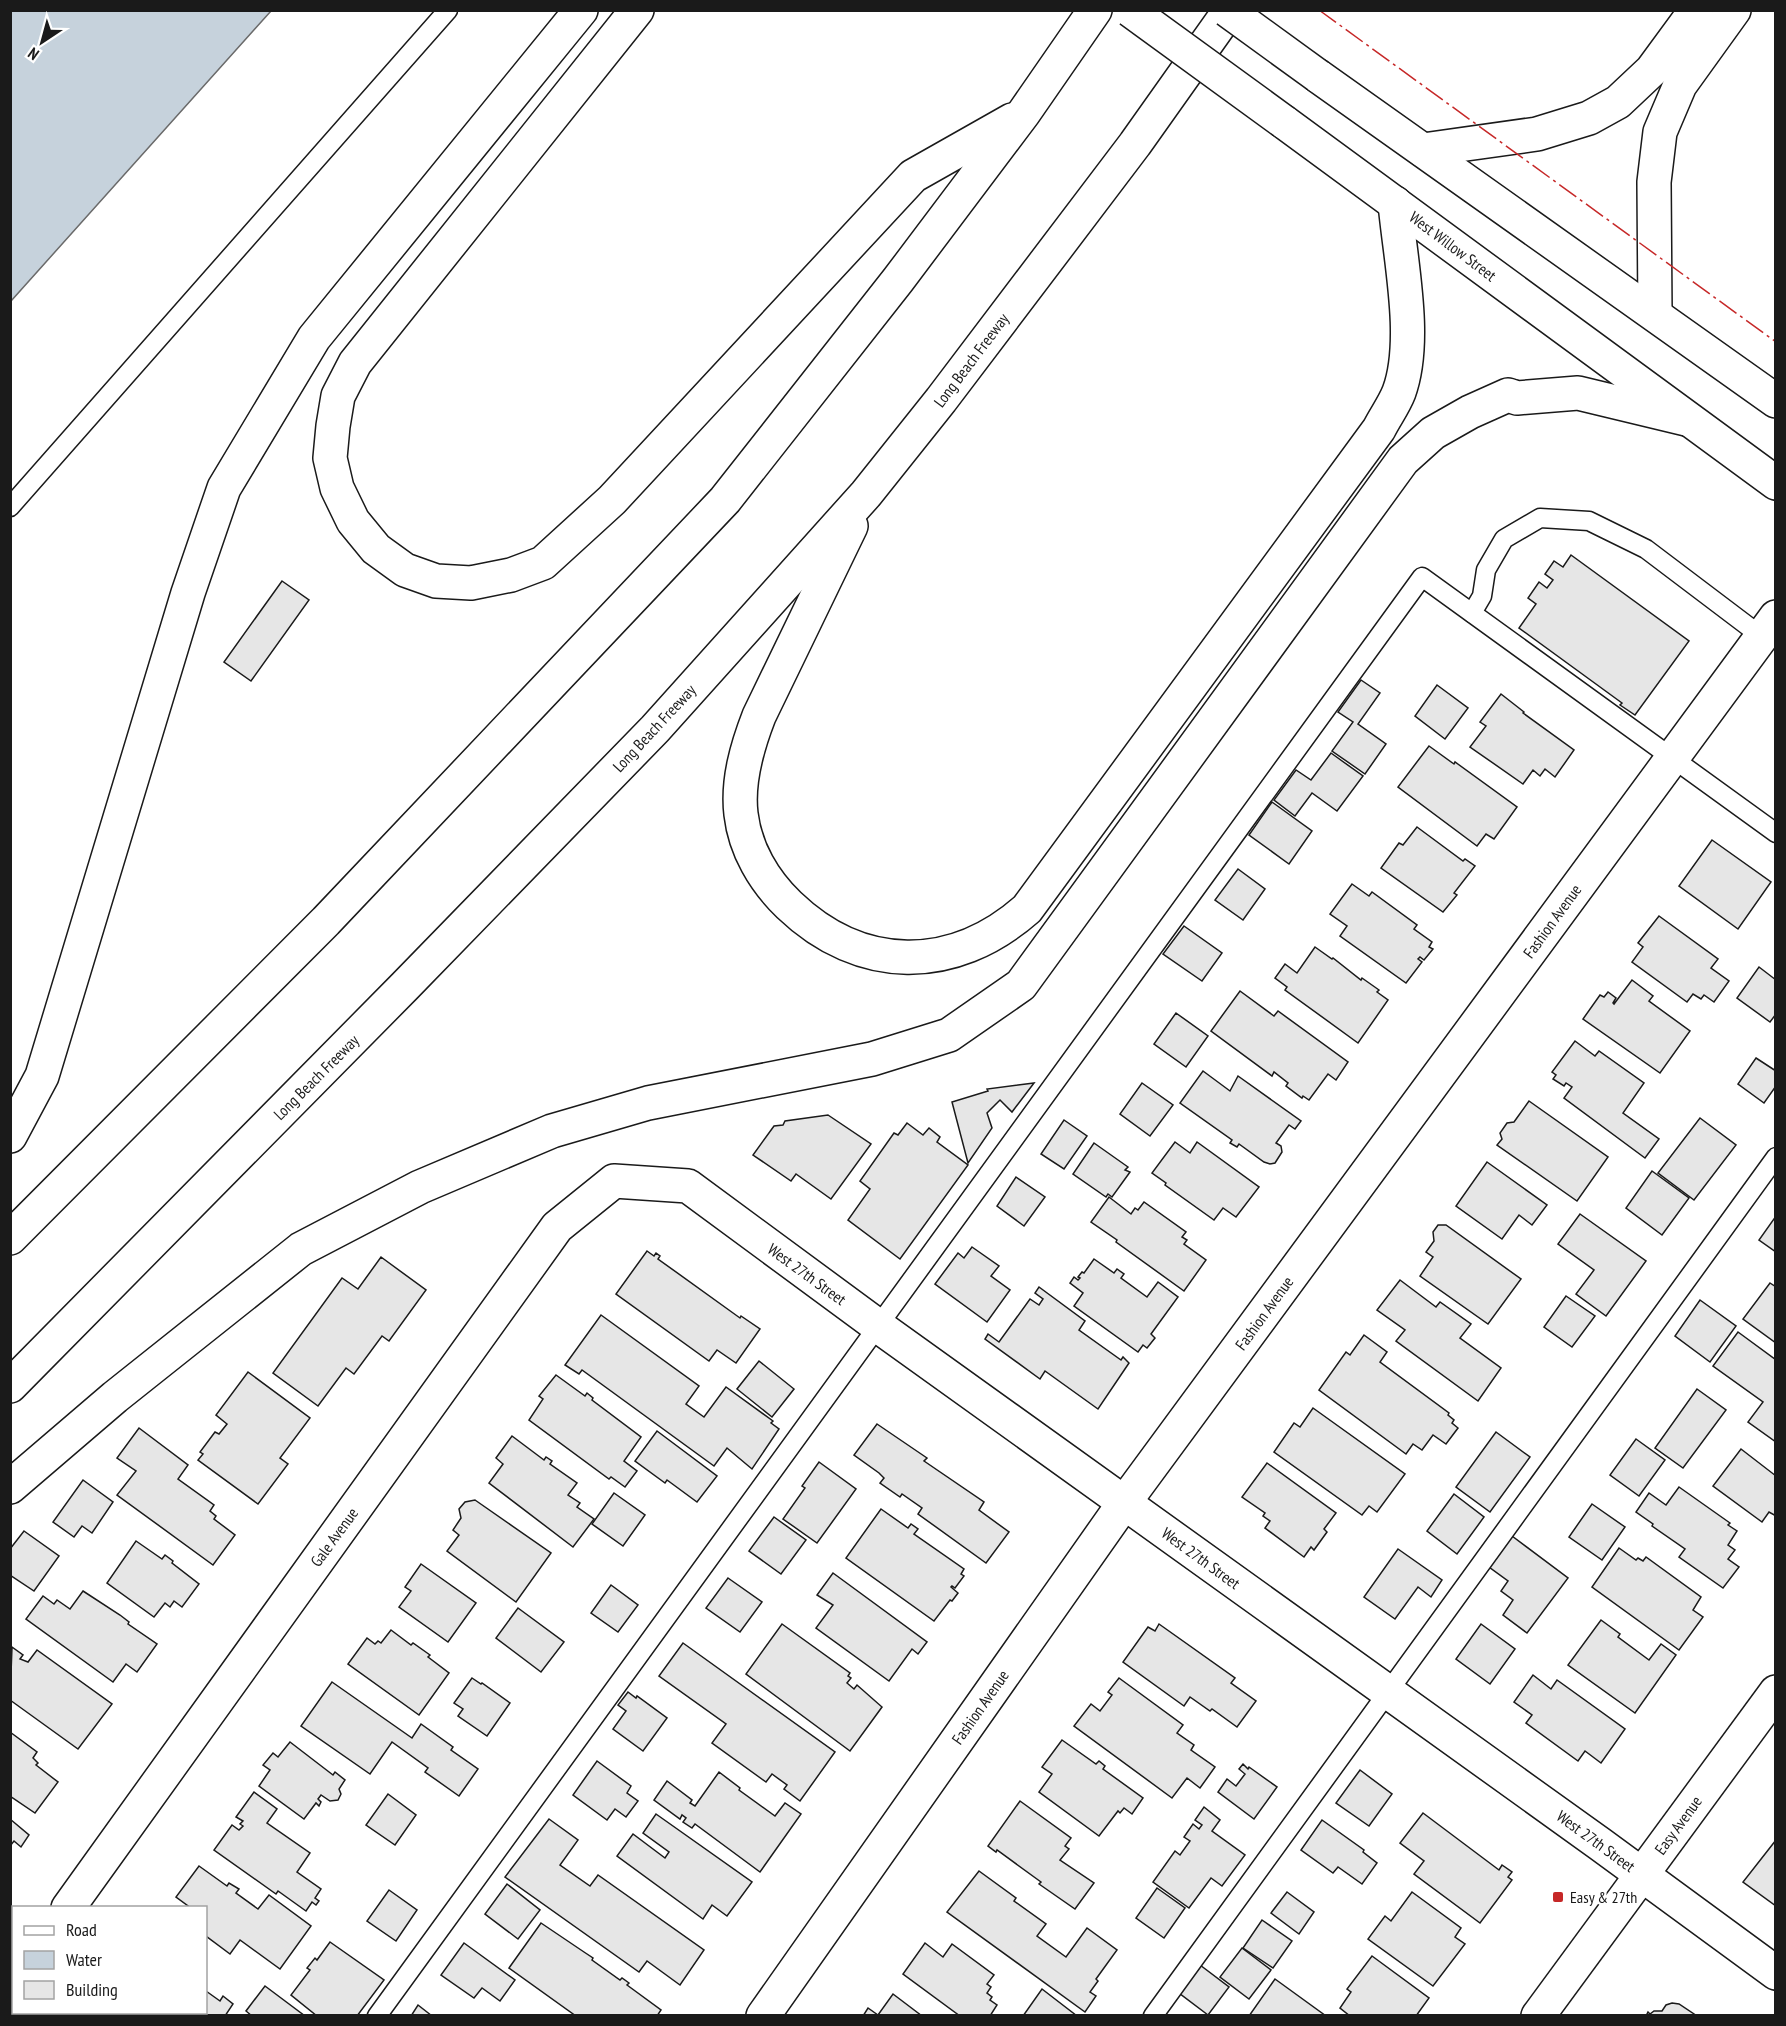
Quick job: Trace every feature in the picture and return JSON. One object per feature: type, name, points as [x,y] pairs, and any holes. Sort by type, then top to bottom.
[{"type":"main road","points":[[10,1136],[42,1076],[188,593],[224,488],[314,338],[582,10]]},
{"type":"main road","points":[[637,10],[355,363],[339,396],[330,458],[337,488],[353,521],[376,549],[405,570],[436,581],[471,583],[510,575],[543,563],[620,492],[914,176],[1023,114]]},
{"type":"main road","points":[[10,1238],[326,921],[725,500],[898,280],[1023,114],[1095,10]]},
{"type":"main road","name":"West Willow Street","points":[[1130,10],[1776,483]]},
{"type":"main road","points":[[1228,10],[1776,400]]},
{"type":"main road","name":"Long Beach Freeway","points":[[10,1386],[405,987],[655,729],[866,494],[941,400],[1135,144],[1228,10]]},
{"type":"main road","points":[[1423,150],[1537,134],[1589,118],[1617,102],[1653,70],[1696,10]]},
{"type":"main road","points":[[1655,314],[1654,182],[1660,132],[1680,85],[1734,10]]},
{"type":"main road","points":[[866,494],[759,716],[747,748],[741,782],[740,813],[744,835],[765,878],[781,898],[804,920],[831,937],[859,950],[887,956],[923,957],[957,951],[975,944],[1011,923],[1027,909],[1379,429],[1399,392],[1408,351],[1407,312],[1395,203]]},
{"type":"main road","points":[[10,1486],[115,1397],[301,1249],[420,1187],[552,1131],[648,1103],[872,1059],[949,1035],[1021,985],[1403,460],[1433,433],[1470,412],[1508,395],[1517,398],[1578,393],[1686,418]]},
{"type":"main road","name":"Fashion Avenue","points":[[763,2016],[1124,1503],[1768,626]]},
{"type":"main road","name":"West 27th Street","points":[[614,1181],[688,1186],[878,1326],[1776,1973]]},
{"type":"main road","name":"Gale Avenue","points":[[69,1906],[557,1227],[614,1181]]},
{"type":"main road","name":"Easy Avenue","points":[[1538,2016],[1776,1692]]},
{"type":"lane","points":[[10,507],[448,10]]},
{"type":"lane","points":[[1472,613],[1482,596],[1486,570],[1504,539],[1540,518],[1589,521],[1646,549],[1768,626]]},
{"type":"lane","points":[[377,2016],[1422,577],[1776,832]]},
{"type":"lane","points":[[1153,2016],[1776,1157]]},
{"type":"water","points":[[10,11],[271,11],[11,301]]},
{"type":"building","points":[[1571,555],[1689,641],[1635,715],[1519,628],[1536,604],[1528,598],[1539,582],[1547,588],[1553,580],[1545,574],[1554,561],[1563,567]]},
{"type":"building","points":[[282,581],[309,600],[251,681],[224,662]]},
{"type":"building","points":[[1361,680],[1380,693],[1358,724],[1386,744],[1365,774],[1332,751],[1353,722],[1338,712]]},
{"type":"building","points":[[1437,685],[1468,708],[1445,739],[1415,716]]},
{"type":"building","points":[[1501,694],[1574,750],[1555,777],[1545,769],[1540,776],[1533,770],[1523,784],[1470,747],[1486,726],[1480,722]]},
{"type":"building","points":[[1429,746],[1517,807],[1494,839],[1486,834],[1477,846],[1398,787]]},
{"type":"building","points":[[1331,753],[1363,776],[1337,811],[1312,793],[1295,816],[1274,800],[1296,770],[1311,780]]},
{"type":"building","points":[[1272,802],[1312,831],[1289,864],[1249,835]]},
{"type":"building","points":[[1417,827],[1463,861],[1465,859],[1475,866],[1454,893],[1457,895],[1443,912],[1381,868],[1399,843],[1403,845]]},
{"type":"building","points":[[1712,840],[1771,882],[1738,929],[1679,886]]},
{"type":"building","points":[[1238,869],[1265,889],[1243,920],[1215,900]]},
{"type":"building","points":[[1352,884],[1369,896],[1372,892],[1417,925],[1414,929],[1432,942],[1429,947],[1433,949],[1424,960],[1420,957],[1418,959],[1422,962],[1406,983],[1340,936],[1347,926],[1330,914]]},
{"type":"building","points":[[1659,916],[1718,959],[1711,968],[1729,981],[1714,1002],[1704,995],[1701,999],[1693,994],[1687,1002],[1632,962],[1643,947],[1638,943]]},
{"type":"building","points":[[1184,926],[1222,953],[1202,981],[1163,954]]},
{"type":"building","points":[[1315,947],[1379,990],[1377,992],[1388,1000],[1358,1043],[1285,990],[1287,987],[1275,978],[1285,964],[1297,973]]},
{"type":"building","points":[[1759,967],[1776,980],[1776,1014],[1770,1022],[1737,998]]},
{"type":"building","points":[[1632,980],[1653,996],[1649,1001],[1690,1031],[1660,1073],[1583,1019],[1600,995],[1604,997],[1608,992],[1616,998],[1614,1004]]},
{"type":"building","points":[[1240,991],[1274,1016],[1278,1011],[1348,1062],[1336,1080],[1328,1074],[1309,1100],[1303,1096],[1302,1098],[1286,1086],[1288,1083],[1274,1072],[1272,1076],[1211,1031]]},
{"type":"building","points":[[1176,1013],[1208,1036],[1186,1067],[1154,1044]]},
{"type":"building","points":[[1575,1041],[1595,1056],[1599,1051],[1644,1083],[1623,1113],[1659,1139],[1645,1158],[1564,1098],[1572,1087],[1566,1083],[1564,1086],[1553,1079],[1556,1075],[1552,1072]]},
{"type":"building","points":[[1756,1058],[1776,1071],[1776,1086],[1764,1103],[1738,1084]]},
{"type":"building","points":[[1203,1071],[1230,1091],[1238,1076],[1301,1121],[1295,1129],[1289,1125],[1276,1143],[1281,1146],[1282,1152],[1275,1163],[1264,1162],[1239,1144],[1237,1147],[1230,1143],[1232,1140],[1180,1103]]},
{"type":"building","points":[[1034,1083],[1012,1112],[1000,1100],[987,1113],[992,1128],[968,1163],[952,1102],[988,1091],[987,1089]]},
{"type":"building","points":[[1142,1083],[1173,1105],[1150,1136],[1120,1114]]},
{"type":"building","points":[[1529,1101],[1608,1157],[1577,1201],[1497,1145],[1502,1139],[1500,1133],[1507,1123],[1514,1122]]},
{"type":"building","points":[[828,1115],[871,1144],[831,1199],[796,1174],[791,1181],[753,1155],[774,1126],[783,1125],[785,1121]]},
{"type":"building","points":[[1700,1118],[1736,1145],[1694,1200],[1658,1173]]},
{"type":"building","points":[[1064,1120],[1087,1136],[1064,1169],[1041,1154]]},
{"type":"building","points":[[907,1123],[923,1135],[929,1128],[940,1137],[937,1142],[968,1165],[900,1259],[848,1220],[870,1189],[860,1181],[894,1133],[898,1135]]},
{"type":"building","points":[[1175,1142],[1190,1153],[1197,1142],[1259,1187],[1236,1217],[1223,1208],[1214,1220],[1152,1173]]},
{"type":"building","points":[[1094,1143],[1128,1167],[1125,1170],[1130,1172],[1112,1197],[1108,1194],[1106,1197],[1073,1174]]},
{"type":"building","points":[[1487,1162],[1547,1205],[1532,1225],[1519,1215],[1502,1239],[1456,1206]]},
{"type":"building","points":[[1652,1171],[1689,1198],[1662,1235],[1626,1208]]},
{"type":"building","points":[[1016,1177],[1045,1197],[1024,1226],[997,1206]]},
{"type":"building","points":[[1109,1197],[1131,1214],[1135,1208],[1138,1210],[1144,1202],[1186,1232],[1182,1237],[1187,1240],[1184,1244],[1206,1260],[1184,1291],[1091,1222]]},
{"type":"building","points":[[1580,1214],[1646,1261],[1606,1316],[1576,1294],[1594,1270],[1558,1244]]},
{"type":"building","points":[[1776,1216],[1776,1252],[1759,1240]]},
{"type":"building","points":[[1438,1225],[1446,1225],[1521,1279],[1488,1324],[1420,1276],[1433,1257],[1426,1252],[1434,1241],[1433,1232]]},
{"type":"building","points":[[972,1247],[999,1266],[991,1276],[1010,1290],[987,1322],[935,1284],[958,1253],[964,1258]]},
{"type":"building","points":[[647,1251],[654,1256],[656,1253],[660,1256],[658,1259],[740,1318],[741,1316],[760,1329],[736,1363],[717,1350],[709,1361],[616,1294]]},
{"type":"building","points":[[381,1257],[426,1290],[389,1341],[382,1336],[354,1374],[346,1368],[318,1406],[273,1373],[342,1278],[358,1289]]},
{"type":"building","points":[[1094,1259],[1114,1273],[1117,1269],[1124,1274],[1121,1278],[1147,1297],[1158,1282],[1178,1297],[1151,1334],[1155,1338],[1147,1348],[1143,1345],[1138,1352],[1074,1306],[1083,1293],[1070,1283],[1074,1277],[1078,1280],[1080,1278],[1078,1277],[1082,1272],[1084,1273]]},
{"type":"building","points":[[1400,1280],[1436,1307],[1440,1302],[1471,1324],[1460,1338],[1501,1368],[1478,1401],[1396,1341],[1405,1330],[1377,1310]]},
{"type":"building","points":[[1770,1283],[1776,1287],[1776,1343],[1743,1319]]},
{"type":"building","points":[[1039,1287],[1085,1321],[1079,1330],[1121,1360],[1123,1357],[1129,1363],[1098,1409],[1045,1371],[1040,1379],[985,1339],[988,1334],[999,1342],[1030,1299],[1039,1305],[1043,1299],[1035,1293]]},
{"type":"building","points":[[1566,1296],[1595,1316],[1572,1347],[1544,1327]]},
{"type":"building","points":[[1700,1300],[1736,1326],[1710,1362],[1675,1336]]},
{"type":"building","points":[[601,1315],[699,1386],[686,1404],[704,1417],[726,1387],[773,1421],[771,1423],[779,1429],[752,1469],[727,1448],[714,1466],[582,1370],[579,1374],[565,1365]]},
{"type":"building","points":[[1738,1332],[1776,1360],[1776,1442],[1748,1422],[1763,1402],[1713,1366]]},
{"type":"building","points":[[1364,1335],[1387,1352],[1380,1362],[1449,1413],[1448,1415],[1454,1420],[1452,1423],[1458,1428],[1446,1444],[1433,1435],[1422,1450],[1413,1444],[1406,1454],[1319,1390],[1346,1352],[1350,1355]]},
{"type":"building","points":[[759,1361],[794,1389],[772,1417],[737,1389]]},
{"type":"building","points":[[248,1372],[310,1418],[280,1458],[288,1464],[258,1504],[198,1460],[203,1454],[200,1452],[215,1432],[219,1434],[227,1424],[216,1415]]},
{"type":"building","points":[[556,1375],[585,1396],[587,1393],[593,1398],[592,1400],[641,1437],[624,1461],[637,1471],[625,1487],[611,1477],[609,1479],[529,1420],[543,1399],[539,1396]]},
{"type":"building","points":[[1697,1389],[1726,1410],[1683,1468],[1655,1448]]},
{"type":"building","points":[[1313,1408],[1405,1474],[1377,1512],[1369,1506],[1362,1515],[1274,1452],[1294,1423],[1300,1427]]},
{"type":"building","points":[[877,1424],[927,1458],[924,1461],[984,1502],[979,1510],[1009,1532],[986,1563],[918,1514],[922,1508],[902,1494],[900,1497],[880,1483],[884,1478],[854,1455]]},
{"type":"building","points":[[139,1428],[188,1465],[178,1479],[214,1505],[210,1511],[216,1516],[214,1519],[235,1535],[213,1565],[117,1495],[136,1471],[117,1458]]},
{"type":"building","points":[[657,1431],[717,1476],[697,1502],[667,1480],[665,1483],[635,1461]]},
{"type":"building","points":[[1496,1432],[1530,1457],[1490,1512],[1456,1487]]},
{"type":"building","points":[[512,1436],[544,1460],[546,1457],[552,1461],[550,1464],[577,1483],[568,1495],[580,1503],[577,1507],[594,1519],[573,1547],[489,1483],[503,1464],[496,1458]]},
{"type":"building","points":[[1636,1439],[1665,1460],[1639,1496],[1610,1475]]},
{"type":"building","points":[[1741,1449],[1776,1476],[1776,1516],[1769,1512],[1762,1522],[1713,1486]]},
{"type":"building","points":[[819,1462],[856,1489],[817,1543],[783,1519],[805,1488],[802,1486]]},
{"type":"building","points":[[1267,1463],[1336,1513],[1324,1529],[1327,1532],[1314,1550],[1311,1547],[1304,1557],[1265,1528],[1270,1521],[1263,1516],[1265,1513],[1242,1497]]},
{"type":"building","points":[[83,1480],[113,1502],[92,1533],[82,1526],[74,1537],[53,1522]]},
{"type":"building","points":[[1679,1487],[1730,1523],[1728,1525],[1737,1531],[1728,1545],[1735,1550],[1728,1559],[1739,1567],[1723,1588],[1679,1557],[1685,1549],[1636,1512],[1649,1493],[1666,1505]]},
{"type":"building","points":[[614,1493],[645,1515],[623,1546],[592,1524]]},
{"type":"building","points":[[1454,1494],[1484,1517],[1457,1554],[1427,1531]]},
{"type":"building","points":[[475,1500],[551,1553],[516,1602],[447,1551],[459,1535],[453,1530],[461,1518],[459,1509],[465,1502]]},
{"type":"building","points":[[1592,1504],[1625,1527],[1602,1560],[1569,1537]]},
{"type":"building","points":[[881,1509],[908,1528],[911,1524],[918,1529],[914,1534],[964,1569],[961,1574],[964,1576],[955,1588],[951,1587],[958,1593],[934,1621],[846,1558]]},
{"type":"building","points":[[774,1517],[806,1540],[781,1574],[749,1551]]},
{"type":"building","points":[[24,1531],[59,1556],[34,1591],[10,1575],[10,1549]]},
{"type":"building","points":[[1512,1536],[1568,1578],[1527,1633],[1503,1615],[1513,1600],[1501,1591],[1508,1581],[1489,1567]]},
{"type":"building","points":[[136,1541],[162,1559],[165,1555],[199,1584],[182,1607],[174,1601],[170,1607],[165,1603],[154,1617],[107,1583]]},
{"type":"building","points":[[1619,1548],[1636,1560],[1638,1558],[1643,1561],[1646,1557],[1701,1597],[1693,1610],[1703,1617],[1679,1650],[1592,1587]]},
{"type":"building","points":[[1398,1549],[1442,1580],[1431,1597],[1418,1587],[1395,1619],[1364,1597]]},
{"type":"building","points":[[421,1564],[476,1603],[448,1642],[399,1607],[411,1591],[405,1587]]},
{"type":"building","points":[[833,1573],[927,1642],[918,1654],[912,1649],[889,1681],[816,1628],[833,1605],[817,1595]]},
{"type":"building","points":[[728,1578],[762,1602],[740,1632],[706,1608]]},
{"type":"building","points":[[611,1585],[638,1605],[618,1632],[591,1613]]},
{"type":"building","points":[[83,1591],[120,1615],[129,1622],[128,1624],[157,1644],[137,1672],[126,1664],[113,1682],[26,1619],[43,1596],[54,1604],[57,1600],[70,1609]]},
{"type":"building","points":[[518,1608],[564,1642],[541,1672],[496,1638]]},
{"type":"building","points":[[1601,1620],[1620,1634],[1618,1637],[1649,1660],[1661,1644],[1676,1655],[1635,1713],[1568,1665]]},
{"type":"building","points":[[782,1624],[850,1673],[848,1676],[851,1678],[847,1683],[854,1689],[857,1685],[882,1707],[850,1751],[746,1674]]},
{"type":"building","points":[[1159,1624],[1235,1678],[1231,1683],[1256,1701],[1237,1727],[1190,1697],[1184,1706],[1123,1662],[1148,1627],[1155,1631]]},
{"type":"building","points":[[1481,1624],[1515,1649],[1490,1684],[1456,1659]]},
{"type":"building","points":[[391,1630],[411,1645],[413,1643],[430,1655],[428,1657],[449,1673],[419,1715],[348,1664],[367,1638],[375,1644],[378,1641],[381,1643]]},
{"type":"building","points":[[683,1643],[835,1752],[800,1801],[784,1789],[787,1785],[772,1774],[766,1782],[712,1743],[726,1724],[659,1676]]},
{"type":"building","points":[[12,1647],[23,1655],[20,1659],[28,1662],[37,1650],[112,1704],[78,1749],[10,1700]]},
{"type":"building","points":[[1533,1675],[1551,1689],[1557,1680],[1625,1729],[1601,1763],[1585,1751],[1578,1761],[1526,1723],[1532,1715],[1514,1702]]},
{"type":"building","points":[[472,1678],[510,1703],[487,1736],[458,1716],[463,1709],[454,1703]]},
{"type":"building","points":[[1119,1678],[1183,1725],[1177,1733],[1194,1745],[1191,1750],[1215,1767],[1200,1788],[1187,1778],[1172,1798],[1074,1726],[1091,1704],[1100,1711],[1112,1695],[1108,1692]]},
{"type":"building","points":[[332,1682],[412,1738],[421,1724],[453,1747],[451,1750],[478,1769],[459,1796],[425,1772],[428,1768],[392,1742],[370,1774],[301,1726]]},
{"type":"building","points":[[628,1692],[667,1718],[643,1751],[613,1729],[626,1711],[618,1705]]},
{"type":"building","points":[[10,1732],[37,1752],[33,1758],[38,1763],[36,1765],[58,1782],[35,1813],[10,1796]]},
{"type":"building","points":[[1062,1740],[1096,1764],[1099,1761],[1105,1766],[1103,1769],[1143,1798],[1132,1814],[1124,1808],[1120,1813],[1118,1811],[1099,1836],[1039,1792],[1052,1774],[1042,1767]]},
{"type":"building","points":[[290,1742],[333,1775],[335,1772],[345,1780],[339,1789],[341,1794],[338,1800],[330,1801],[321,1795],[318,1799],[321,1802],[319,1806],[316,1803],[304,1819],[259,1786],[270,1770],[263,1765],[273,1753],[278,1757]]},
{"type":"building","points":[[597,1761],[631,1786],[627,1793],[638,1801],[626,1817],[615,1809],[607,1820],[573,1795]]},
{"type":"building","points":[[1243,1764],[1277,1787],[1254,1819],[1218,1792],[1227,1779],[1236,1786],[1245,1774],[1239,1769]]},
{"type":"building","points":[[1360,1770],[1392,1794],[1369,1826],[1336,1803]]},
{"type":"building","points":[[719,1772],[775,1816],[785,1803],[801,1814],[760,1872],[695,1824],[692,1828],[683,1822],[686,1818],[682,1815],[680,1819],[654,1800],[667,1781],[692,1800],[690,1803],[695,1806]]},
{"type":"building","points":[[254,1792],[277,1809],[267,1823],[310,1853],[297,1872],[321,1889],[315,1898],[319,1901],[316,1905],[312,1902],[306,1911],[278,1891],[276,1894],[214,1850],[232,1825],[239,1830],[243,1826],[240,1824],[243,1821],[236,1817]]},
{"type":"building","points":[[388,1794],[416,1815],[395,1845],[366,1825]]},
{"type":"building","points":[[1020,1801],[1071,1838],[1065,1846],[1069,1849],[1060,1860],[1094,1883],[1075,1909],[997,1850],[996,1852],[988,1846]]},
{"type":"building","points":[[1204,1807],[1220,1820],[1212,1831],[1245,1855],[1222,1886],[1211,1878],[1189,1908],[1153,1882],[1175,1851],[1180,1855],[1190,1841],[1184,1837],[1193,1824],[1199,1829],[1202,1825],[1195,1820]]},
{"type":"building","points":[[1423,1813],[1499,1870],[1502,1865],[1512,1872],[1508,1877],[1512,1880],[1480,1923],[1414,1874],[1424,1861],[1400,1843]]},
{"type":"building","points":[[656,1814],[752,1882],[727,1916],[712,1905],[703,1919],[617,1856],[633,1834],[665,1858],[669,1852],[643,1833]]},
{"type":"building","points":[[10,1819],[29,1835],[21,1847],[14,1841],[10,1846]]},
{"type":"building","points":[[549,1819],[578,1840],[560,1865],[590,1886],[598,1875],[704,1950],[680,1985],[647,1961],[639,1972],[505,1877]]},
{"type":"building","points":[[1322,1820],[1364,1850],[1363,1852],[1377,1863],[1362,1884],[1338,1867],[1333,1873],[1301,1850]]},
{"type":"building","points":[[1776,1840],[1776,1906],[1743,1882]]},
{"type":"building","points":[[199,1866],[227,1886],[229,1883],[239,1889],[236,1893],[258,1909],[269,1895],[311,1926],[280,1969],[240,1940],[230,1954],[207,1937],[207,1906],[188,1906],[176,1897]]},
{"type":"building","points":[[979,1871],[1016,1898],[1014,1901],[1046,1924],[1037,1936],[1066,1957],[1087,1928],[1117,1950],[1096,1979],[1098,1981],[1090,1992],[1096,1996],[1085,2012],[947,1912]]},
{"type":"building","points":[[507,1884],[540,1910],[518,1939],[485,1914]]},
{"type":"building","points":[[1157,1888],[1185,1908],[1164,1938],[1136,1918]]},
{"type":"building","points":[[389,1890],[417,1910],[396,1941],[367,1921]]},
{"type":"building","points":[[1287,1892],[1314,1912],[1299,1934],[1271,1913]]},
{"type":"building","points":[[1412,1892],[1461,1928],[1455,1937],[1465,1944],[1433,1986],[1368,1939],[1385,1916],[1391,1921]]},
{"type":"building","points":[[1262,1920],[1292,1941],[1273,1968],[1243,1948]]},
{"type":"building","points":[[541,1923],[593,1958],[592,1960],[620,1980],[622,1978],[629,1983],[627,1985],[661,2010],[657,2016],[576,2016],[509,1968]]},
{"type":"building","points":[[330,1942],[384,1980],[357,2016],[317,2016],[291,1995],[310,1970],[307,1968],[315,1958],[317,1960]]},
{"type":"building","points":[[464,1943],[515,1980],[500,2001],[482,1988],[474,1998],[441,1975]]},
{"type":"building","points":[[925,1943],[943,1957],[952,1944],[994,1975],[987,1984],[991,1987],[987,1993],[992,1997],[990,2000],[997,2005],[990,2016],[960,2016],[903,1974]]},
{"type":"building","points":[[1242,1948],[1271,1970],[1249,1999],[1220,1977]]},
{"type":"building","points":[[1372,1956],[1429,1998],[1416,2016],[1350,2016],[1340,2008],[1351,1992],[1347,1989]]},
{"type":"building","points":[[1200,1965],[1229,1987],[1208,2015],[1179,1993]]},
{"type":"building","points":[[1275,1979],[1326,2016],[1249,2016]]},
{"type":"building","points":[[265,1986],[305,2016],[252,2016],[246,2011]]},
{"type":"building","points":[[1042,1989],[1077,2016],[1023,2016]]},
{"type":"building","points":[[207,1992],[220,2001],[223,1996],[233,2004],[225,2016],[189,2016],[187,2014],[207,2014]]},
{"type":"building","points":[[893,1994],[922,2016],[863,2016],[868,2008],[878,2015]]},
{"type":"building","points":[[1679,2004],[1697,2016],[1646,2016],[1648,2012],[1650,2014],[1654,2011],[1662,2011],[1666,2005]]},
{"type":"building","points":[[418,2005],[432,2016],[411,2016]]},
{"type":"building","points":[[94,2014],[139,2014],[138,2016],[93,2016]]},
{"type":"power","points":[[1319,10],[1776,342]]},
{"type":"place","name":"Easy & 27th","points":[[1558,1897]]}]
